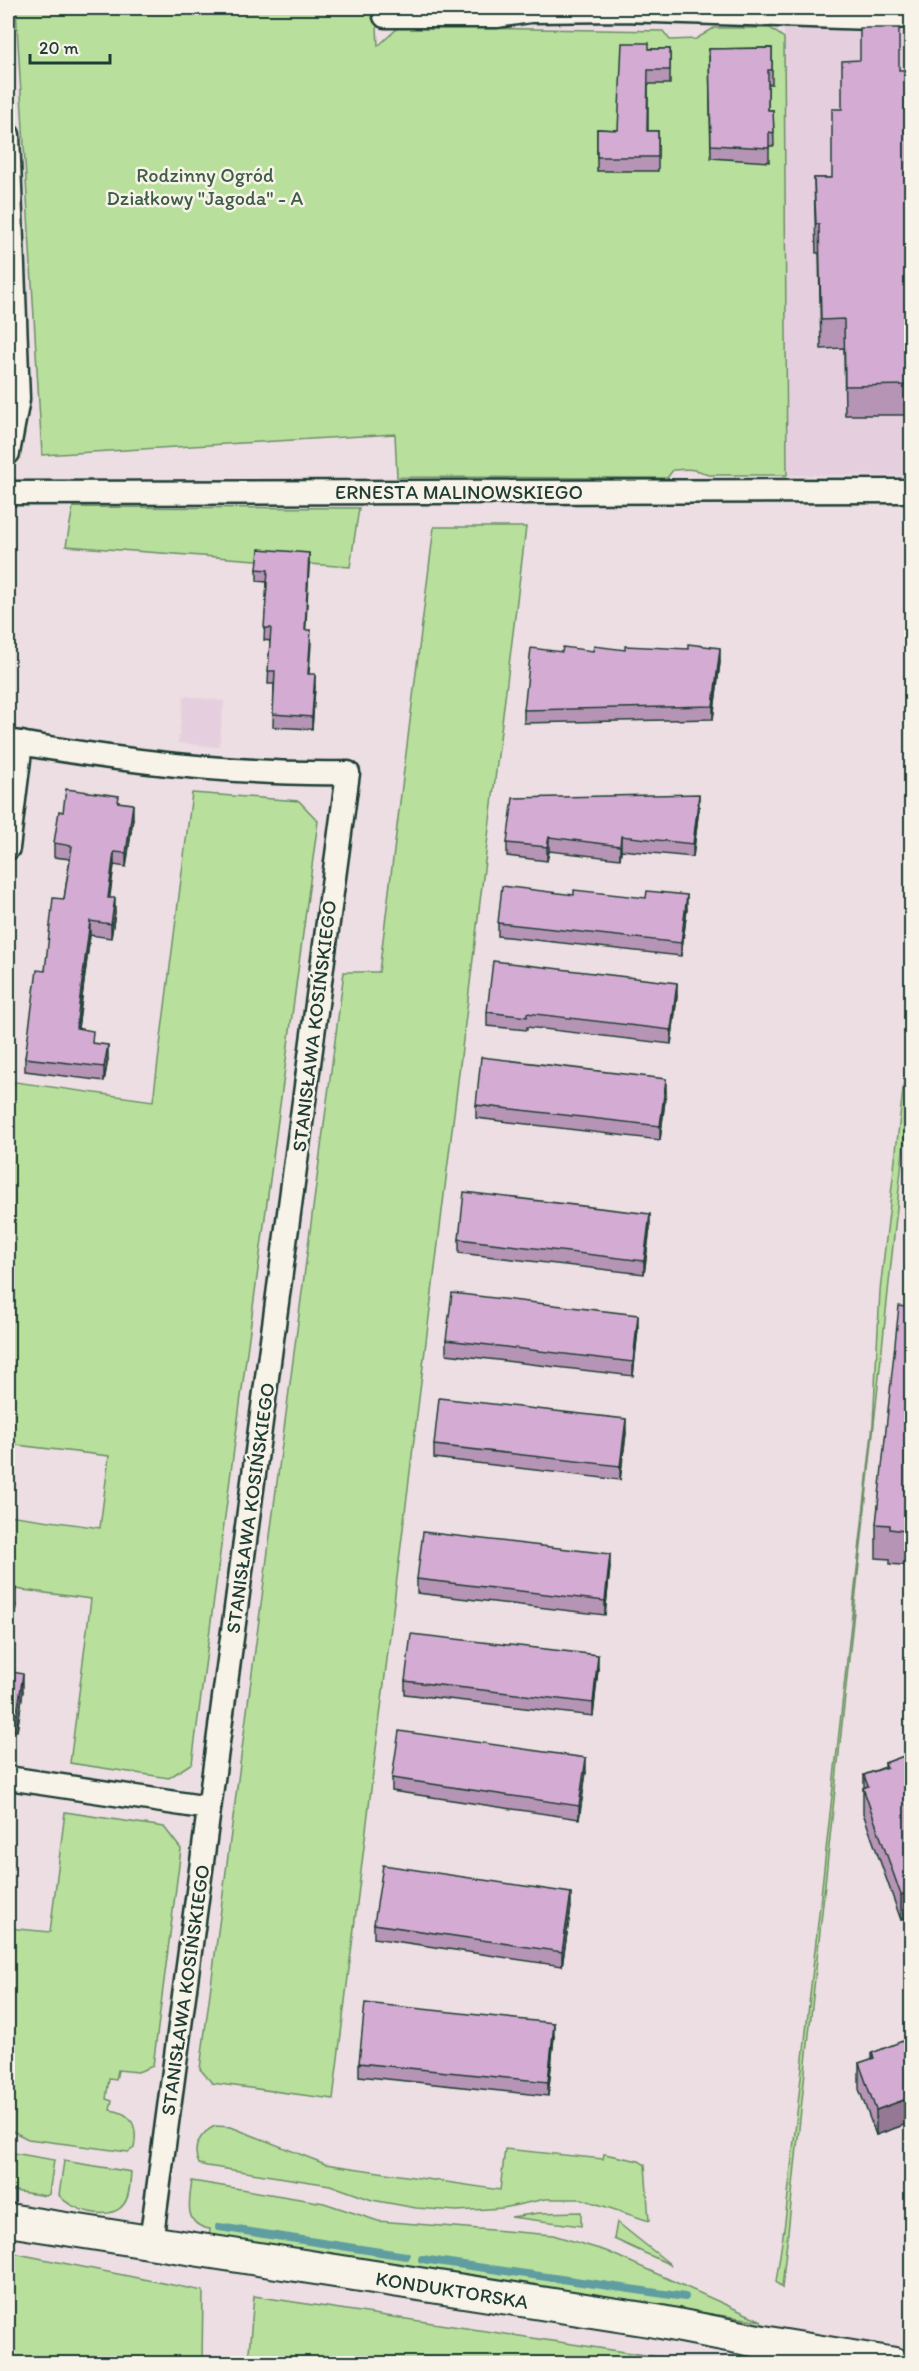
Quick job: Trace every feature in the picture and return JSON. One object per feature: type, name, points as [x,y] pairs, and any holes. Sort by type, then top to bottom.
[{"type":"street","points":[[385,16],[487,16],[530,11],[610,10],[872,18],[912,16]]},
{"type":"street","points":[[8,135],[18,399],[8,453]]},
{"type":"street","name":"ERNESTA MALINOWSKIEGO","points":[[8,493],[912,491]]},
{"type":"street","points":[[8,848],[14,742]]},
{"type":"street","name":"STANISŁAWA KOSIŃSKIEGO","points":[[14,742],[228,771],[274,774],[348,773],[151,2242]]},
{"type":"street","points":[[8,1778],[209,1808]]},
{"type":"street","name":"KONDUKTORSKA","points":[[8,2220],[656,2321],[895,2364]]},
{"type":"shaded area","points":[[908,26],[911,28],[911,476],[787,475],[784,27]]},
{"type":"shaded area","points":[[184,696],[224,701],[219,747],[178,743]]},
{"type":"green space","name":"Rodzinny Ogród Działkowy \"Jagoda\" - A","points":[[16,8],[376,8],[378,46],[399,27],[663,31],[670,40],[696,39],[714,28],[770,28],[784,38],[787,475],[708,475],[687,469],[673,470],[667,478],[397,477],[395,434],[42,455]]},
{"type":"green space","points":[[73,507],[359,508],[350,567],[66,546]]},
{"type":"green space","points":[[434,527],[526,527],[333,2099],[212,2083],[200,2069],[344,972],[379,972]]},
{"type":"green space","points":[[192,793],[299,801],[318,821],[192,1763],[169,1778],[70,1763],[91,1599],[8,1588],[8,1515],[100,1528],[109,1456],[8,1444],[8,1081],[153,1101]]},
{"type":"green space","points":[[911,1020],[911,1076],[782,2288],[776,2282],[785,2222],[873,1424],[880,1291]]},
{"type":"green space","points":[[65,1812],[164,1827],[181,1849],[153,2066],[138,2072],[118,2070],[116,2080],[109,2079],[106,2099],[112,2101],[110,2110],[124,2114],[132,2122],[134,2128],[134,2148],[128,2152],[28,2139],[8,2129],[8,1928],[50,1932]]},
{"type":"green space","points":[[215,2126],[231,2127],[325,2164],[500,2190],[505,2149],[603,2159],[604,2154],[639,2161],[645,2165],[649,2221],[582,2199],[545,2199],[503,2208],[457,2211],[416,2208],[372,2200],[330,2185],[199,2164],[196,2152],[198,2142]]},
{"type":"green space","points":[[8,2152],[54,2160],[49,2194],[46,2196],[8,2190]]},
{"type":"green space","points":[[64,2161],[131,2172],[129,2193],[124,2204],[118,2210],[100,2213],[81,2209],[64,2200],[59,2195]]},
{"type":"green space","points":[[192,2181],[324,2203],[378,2221],[553,2235],[606,2251],[762,2321],[570,2295],[209,2239],[210,2229],[201,2227],[192,2218],[189,2204]]},
{"type":"green space","points":[[581,2212],[581,2226],[511,2217],[539,2213]]},
{"type":"green space","points":[[617,2222],[671,2265],[614,2239]]},
{"type":"green space","points":[[8,2252],[203,2291],[202,2363],[8,2363]]},
{"type":"green space","points":[[254,2296],[698,2363],[248,2363]]},
{"type":"building","points":[[860,28],[899,28],[899,70],[908,70],[908,112],[912,112],[912,385],[845,386],[844,319],[821,320],[819,224],[816,224],[814,178],[832,178],[832,109],[842,109],[842,61],[860,60]]},
{"type":"building","points":[[622,43],[649,43],[649,49],[670,49],[670,70],[648,70],[647,131],[658,131],[658,157],[597,157],[597,129],[618,130]]},
{"type":"building","points":[[772,48],[772,70],[768,70],[768,110],[773,110],[774,133],[769,132],[769,148],[711,145],[709,49]]},
{"type":"building","points":[[259,549],[309,553],[305,630],[311,630],[308,674],[315,674],[312,717],[273,714],[275,671],[268,671],[271,628],[264,628],[268,570],[257,569]]},
{"type":"building","points":[[688,644],[720,648],[713,706],[524,710],[531,648],[562,652],[563,647],[593,651],[594,646],[625,650],[625,646],[688,649]]},
{"type":"building","points":[[66,789],[119,796],[118,802],[133,804],[126,853],[114,852],[108,898],[115,898],[111,924],[90,921],[76,1028],[93,1031],[92,1043],[108,1045],[104,1067],[25,1058],[37,970],[45,971],[53,898],[64,899],[72,846],[54,843],[59,811],[63,812]]},
{"type":"building","points":[[699,794],[693,844],[621,836],[620,846],[549,837],[547,847],[507,843],[513,798]]},
{"type":"building","points":[[502,886],[574,895],[574,890],[646,898],[647,891],[687,895],[681,943],[498,923]]},
{"type":"building","points":[[493,961],[677,983],[671,1030],[527,1013],[527,1017],[487,1012]]},
{"type":"building","points":[[481,1057],[666,1079],[660,1126],[476,1105]]},
{"type":"building","points":[[464,1192],[650,1214],[644,1261],[459,1239]]},
{"type":"building","points":[[452,1293],[638,1315],[633,1362],[446,1340]]},
{"type":"building","points":[[899,1306],[912,1308],[912,1532],[890,1529],[890,1525],[876,1524]]},
{"type":"building","points":[[439,1398],[626,1419],[620,1466],[434,1445]]},
{"type":"building","points":[[423,1532],[610,1554],[605,1601],[417,1579]]},
{"type":"building","points":[[8,1586],[16,1588],[11,1625],[8,1624]]},
{"type":"building","points":[[411,1634],[598,1655],[593,1703],[405,1681]]},
{"type":"building","points":[[8,1671],[23,1674],[17,1714],[8,1713]]},
{"type":"building","points":[[399,1731],[586,1758],[579,1806],[392,1778]]},
{"type":"building","points":[[912,1753],[912,1906],[907,1892],[901,1895],[863,1788],[868,1786],[864,1775],[887,1767],[885,1763]]},
{"type":"building","points":[[383,1865],[571,1893],[562,1952],[374,1924]]},
{"type":"building","points":[[365,2003],[554,2023],[548,2082],[359,2063]]},
{"type":"building","points":[[905,2040],[907,2046],[912,2044],[912,2097],[876,2110],[859,2063],[874,2058],[872,2053]]},
{"type":"waterway","points":[[219,2227],[406,2256]]},
{"type":"waterway","points":[[422,2259],[685,2297]]}]
